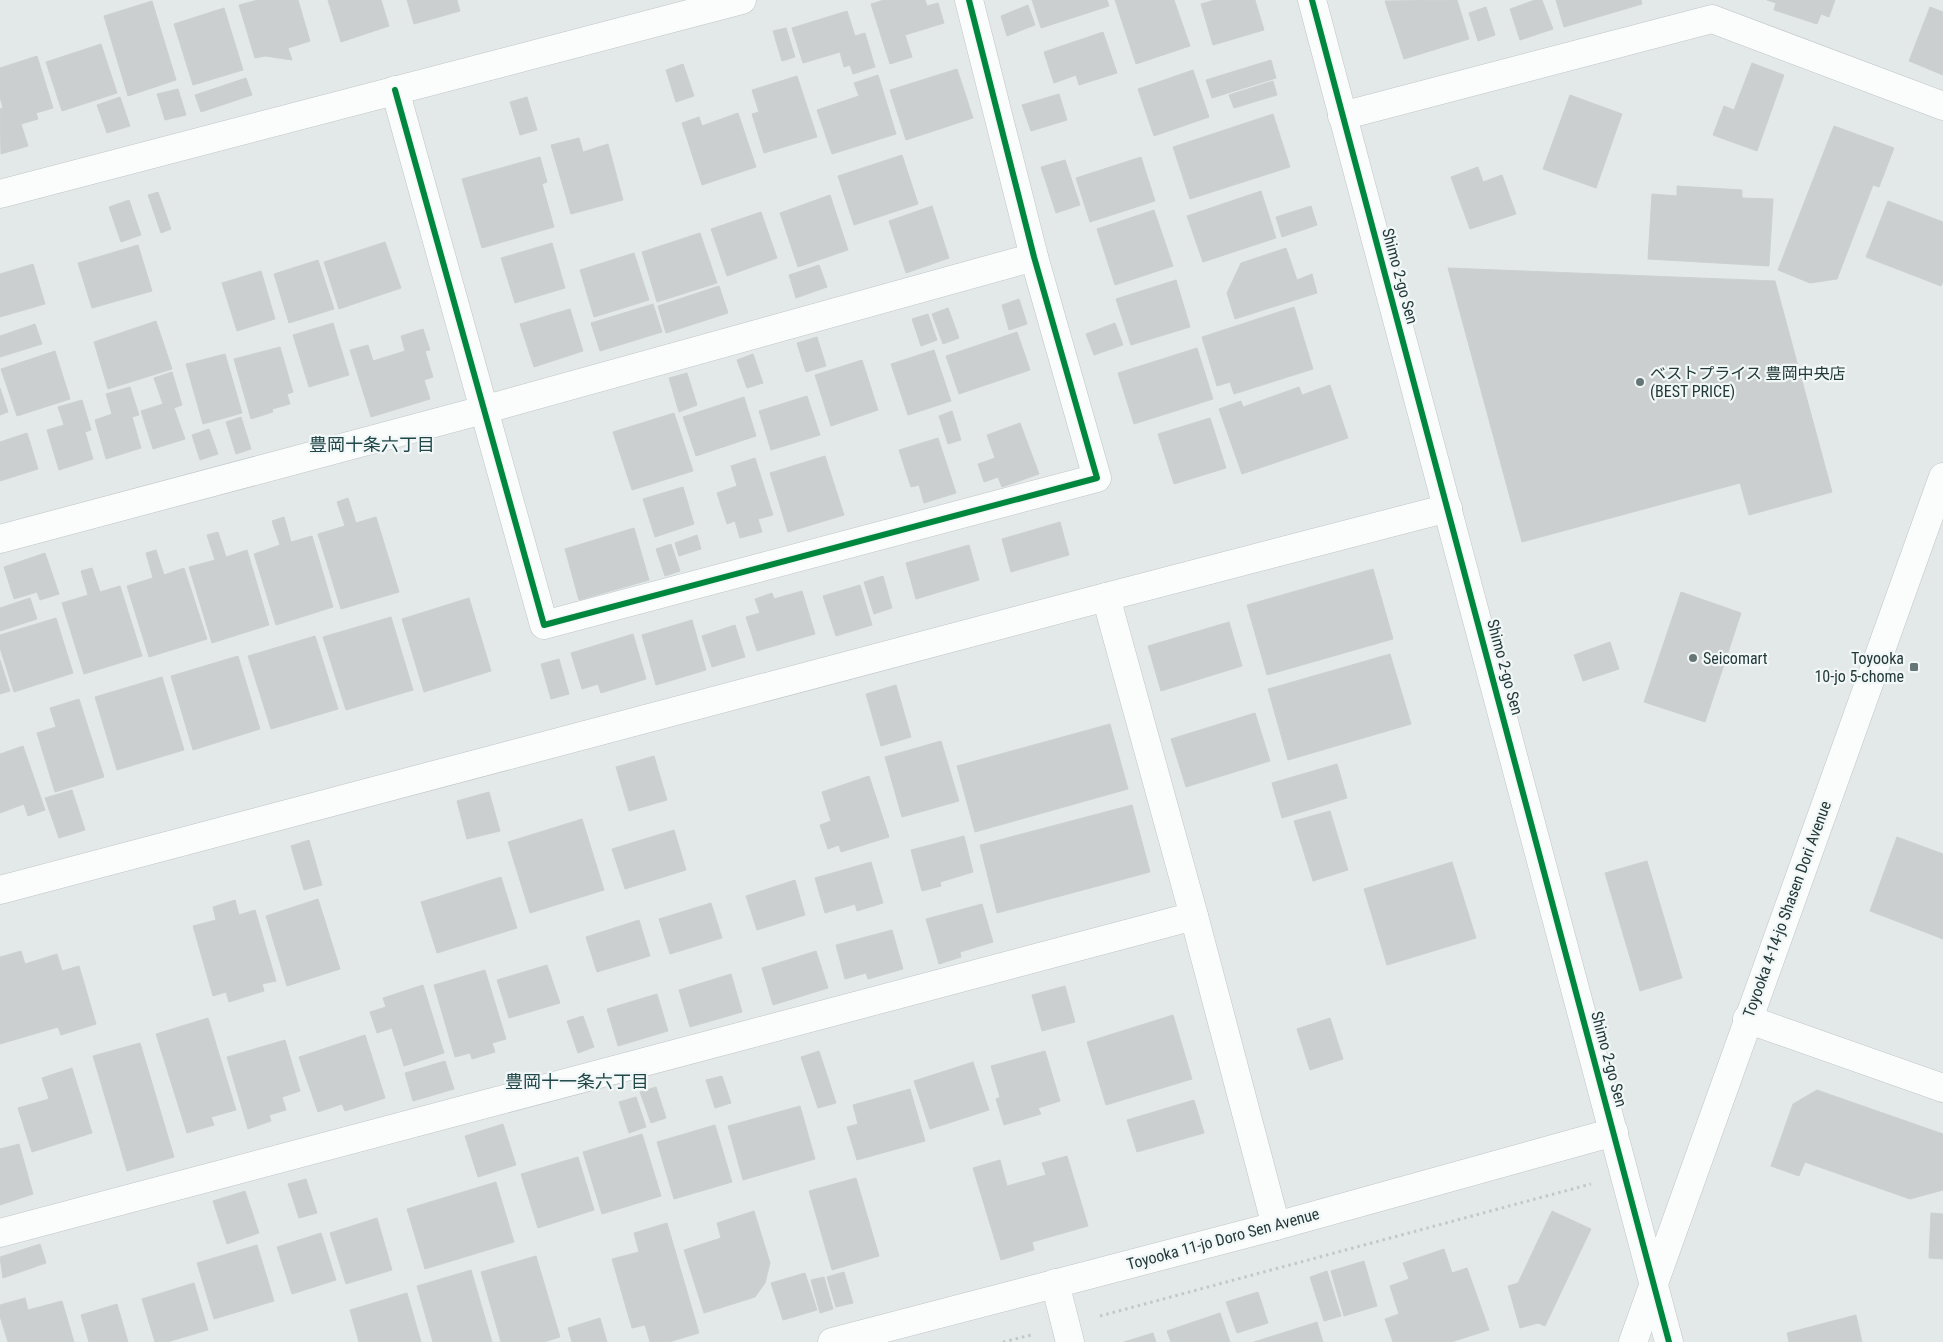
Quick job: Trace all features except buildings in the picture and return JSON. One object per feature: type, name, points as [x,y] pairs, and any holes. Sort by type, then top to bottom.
[{"type":"street","points":[[0,194],[742,0]]},
{"type":"street","points":[[394,90],[544,625],[1097,478],[1034,257],[969,0]]},
{"type":"street","name":"Shimo 2-go Sen","points":[[1312,0],[1669,1342]]},
{"type":"street","points":[[1342,116],[1712,6],[1943,106]]},
{"type":"street","points":[[0,539],[483,410],[1034,257]]},
{"type":"street","name":"Toyooka 4-14-jo Shasen Dori Avenue","points":[[1633,1342],[1747,1019],[1943,478]]},
{"type":"street","points":[[0,890],[1448,508]]},
{"type":"street","points":[[1106,597],[1194,916],[1276,1226]]},
{"type":"street","points":[[0,1233],[1194,916]]},
{"type":"street","points":[[1747,1019],[1943,1088]]},
{"type":"street","name":"Toyooka 11-jo Doro Sen Avenue","points":[[832,1342],[1276,1226],[1614,1132]]},
{"type":"street","points":[[1055,1283],[1068,1334]]},
{"type":"path","points":[[1003,1342],[1068,1334],[1625,1175]]},
{"type":"cycle path","points":[[395,90],[544,625],[1097,478],[1034,257],[969,0]]},
{"type":"cycle path","points":[[1312,0],[1669,1342]]},
{"type":"place","name":"ベストプライス 豊岡中央店 (BEST PRICE)","points":[[1640,382]]},
{"type":"place","name":"Seicomart","points":[[1693,658]]},
{"type":"place","name":"Toyooka 10-jo 5-chome","points":[[1914,667]]},
{"type":"district","name":"豊岡十条六丁目","points":[[372,444]]},
{"type":"district","name":"豊岡十一条六丁目","points":[[577,1081]]}]
